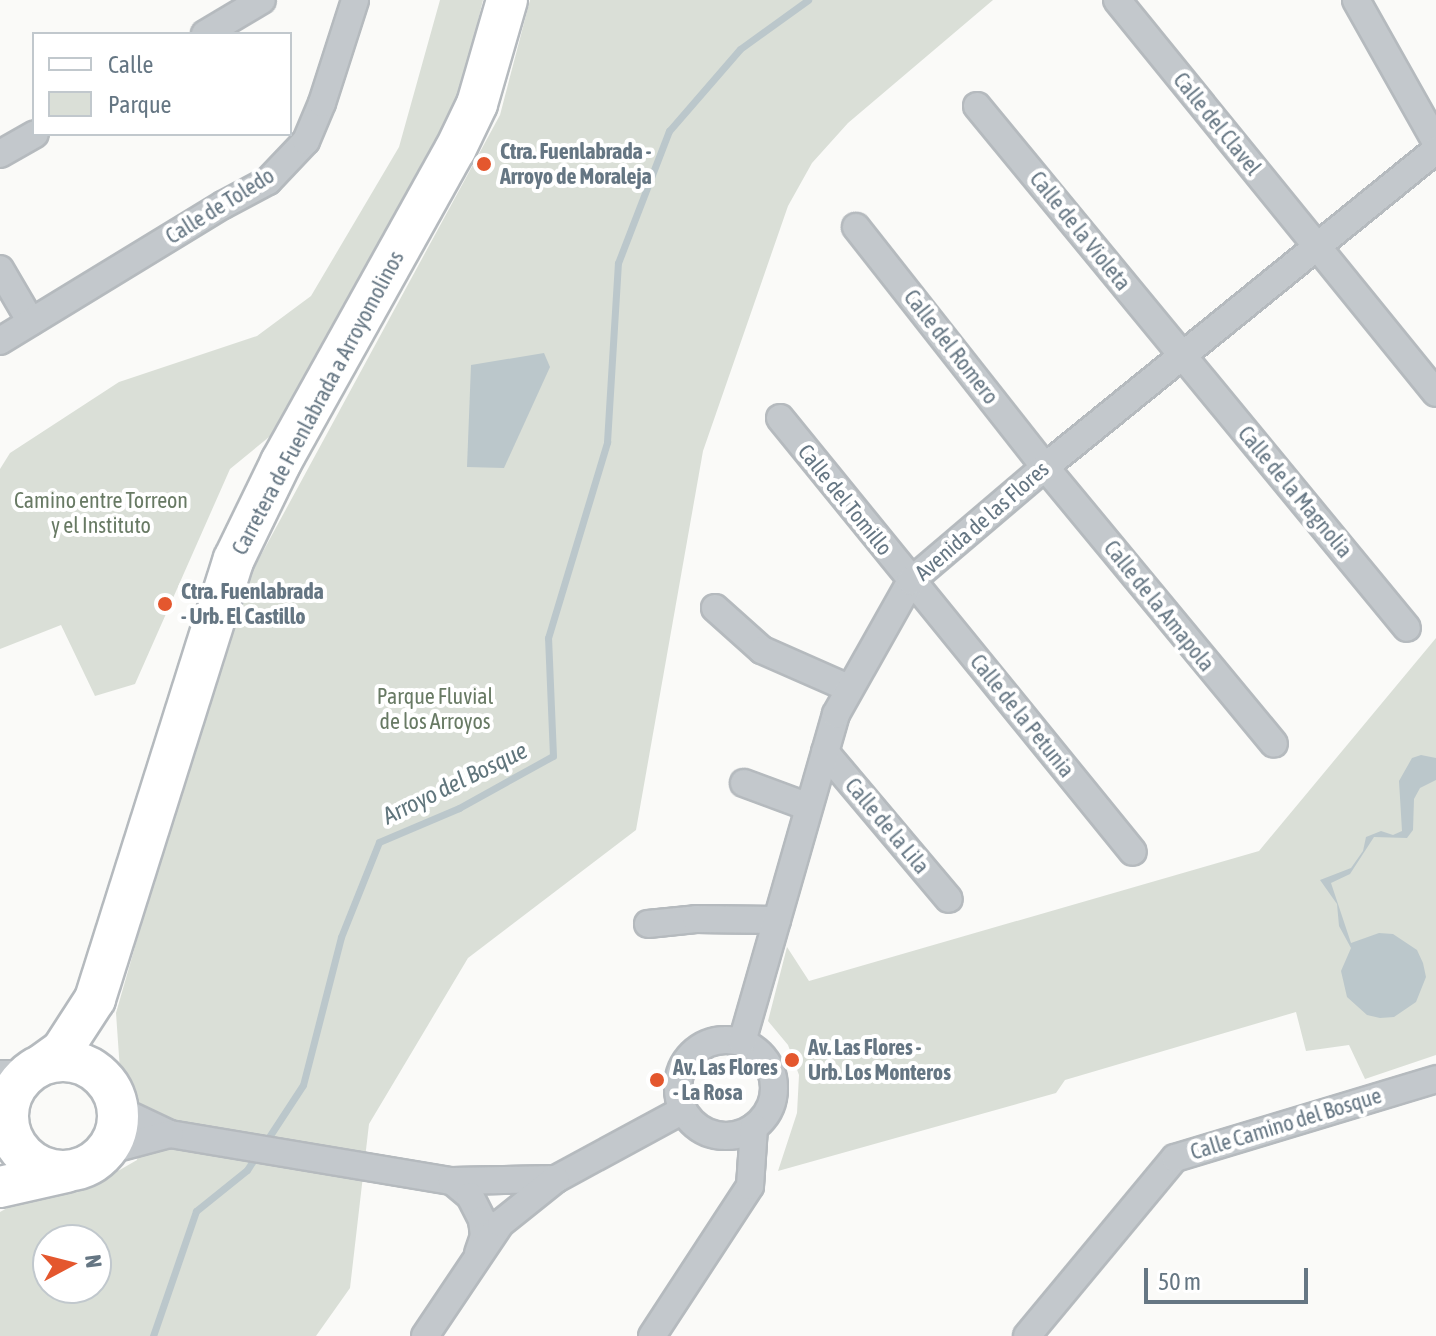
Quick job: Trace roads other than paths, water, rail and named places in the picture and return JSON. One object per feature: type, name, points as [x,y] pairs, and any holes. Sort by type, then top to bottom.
[{"type":"main road","name":"Carretera de Fuenlabrada a Arroyomolinos","points":[[12,1100],[62,1050],[95,999],[234,559],[281,462],[437,186],[477,104],[508,2]]},
{"type":"main road","name":"Carretera de Fuenlabrada a Arroyomolinos","points":[[95,999],[98,1060],[110,1094]]},
{"type":"main road","points":[[75,1062],[110,1094],[117,1124],[90,1161],[56,1172],[25,1157],[14,1144],[12,1100],[75,1062]]},
{"type":"main road","points":[[0,1187],[90,1161]]},
{"type":"street","points":[[208,32],[262,0]]},
{"type":"street","name":"Calle de Toledo","points":[[0,341],[268,181],[306,141],[355,0]]},
{"type":"street","name":"Calle del Clavel","points":[[1117,0],[1436,393]]},
{"type":"street","points":[[1356,0],[1436,142]]},
{"type":"street","name":"Calle de la Violeta","points":[[977,106],[1182,355]]},
{"type":"street","points":[[0,154],[32,136]]},
{"type":"street","name":"Avenida de las Flores","points":[[742,1042],[825,752],[848,688],[911,581],[1045,467],[1436,150]]},
{"type":"street","name":"Calle del Romero","points":[[856,227],[1045,467]]},
{"type":"street","points":[[0,269],[31,322]]},
{"type":"street","name":"Calle de la Magnolia","points":[[1182,355],[1407,628]]},
{"type":"street","name":"Calle del Tomillo","points":[[780,418],[911,581]]},
{"type":"street","name":"Calle de la Amapola","points":[[1045,467],[1274,744]]},
{"type":"street","name":"Calle de la Petunia","points":[[911,581],[1133,852]]},
{"type":"street","points":[[715,608],[762,650],[848,688]]},
{"type":"street","name":"Calle de la Lila","points":[[825,752],[949,899]]},
{"type":"street","points":[[744,783],[809,807]]},
{"type":"street","points":[[648,924],[708,919],[777,920]]},
{"type":"street","points":[[716,1040],[742,1042],[763,1056],[772,1072],[773,1098],[767,1115],[754,1127],[738,1135],[720,1136],[705,1131],[683,1110],[678,1091],[679,1077],[687,1058],[698,1048],[716,1040]]},
{"type":"street","name":"Calle Camino del Bosque","points":[[1027,1336],[1175,1158],[1436,1079]]},
{"type":"street","points":[[110,1094],[170,1134],[452,1181],[556,1179]]},
{"type":"street","points":[[425,1336],[501,1223],[556,1179],[683,1110]]},
{"type":"street","points":[[652,1336],[750,1186],[754,1127]]},
{"type":"street","points":[[90,1161],[170,1134]]},
{"type":"street","points":[[452,1181],[470,1196],[482,1220],[484,1236],[476,1260]]},
{"type":"waterway","name":"Arroyo del Bosque","points":[[265,1143],[303,1085],[341,937],[379,842],[459,808],[553,756],[548,638],[607,442],[618,263],[669,131],[740,49],[808,0]]},
{"type":"waterway","name":"Arroyo del Bosque","points":[[153,1336],[196,1211],[247,1170],[258,1153]]},
{"type":"place","name":"Ctra. Fuenlabrada - Arroyo de Moraleja","points":[[484,164]]},
{"type":"place","name":"Ctra. Fuenlabrada - Urb. El Castillo","points":[[165,604]]},
{"type":"place","name":"Av. Las Flores - Urb. Los Monteros","points":[[792,1060]]},
{"type":"place","name":"Av. Las Flores - La Rosa","points":[[657,1080]]},
{"type":"park label","name":"Camino entre Torreon y el Instituto","points":[[101,512]]},
{"type":"park label","name":"Parque Fluvial de los Arroyos","points":[[435,708]]}]
